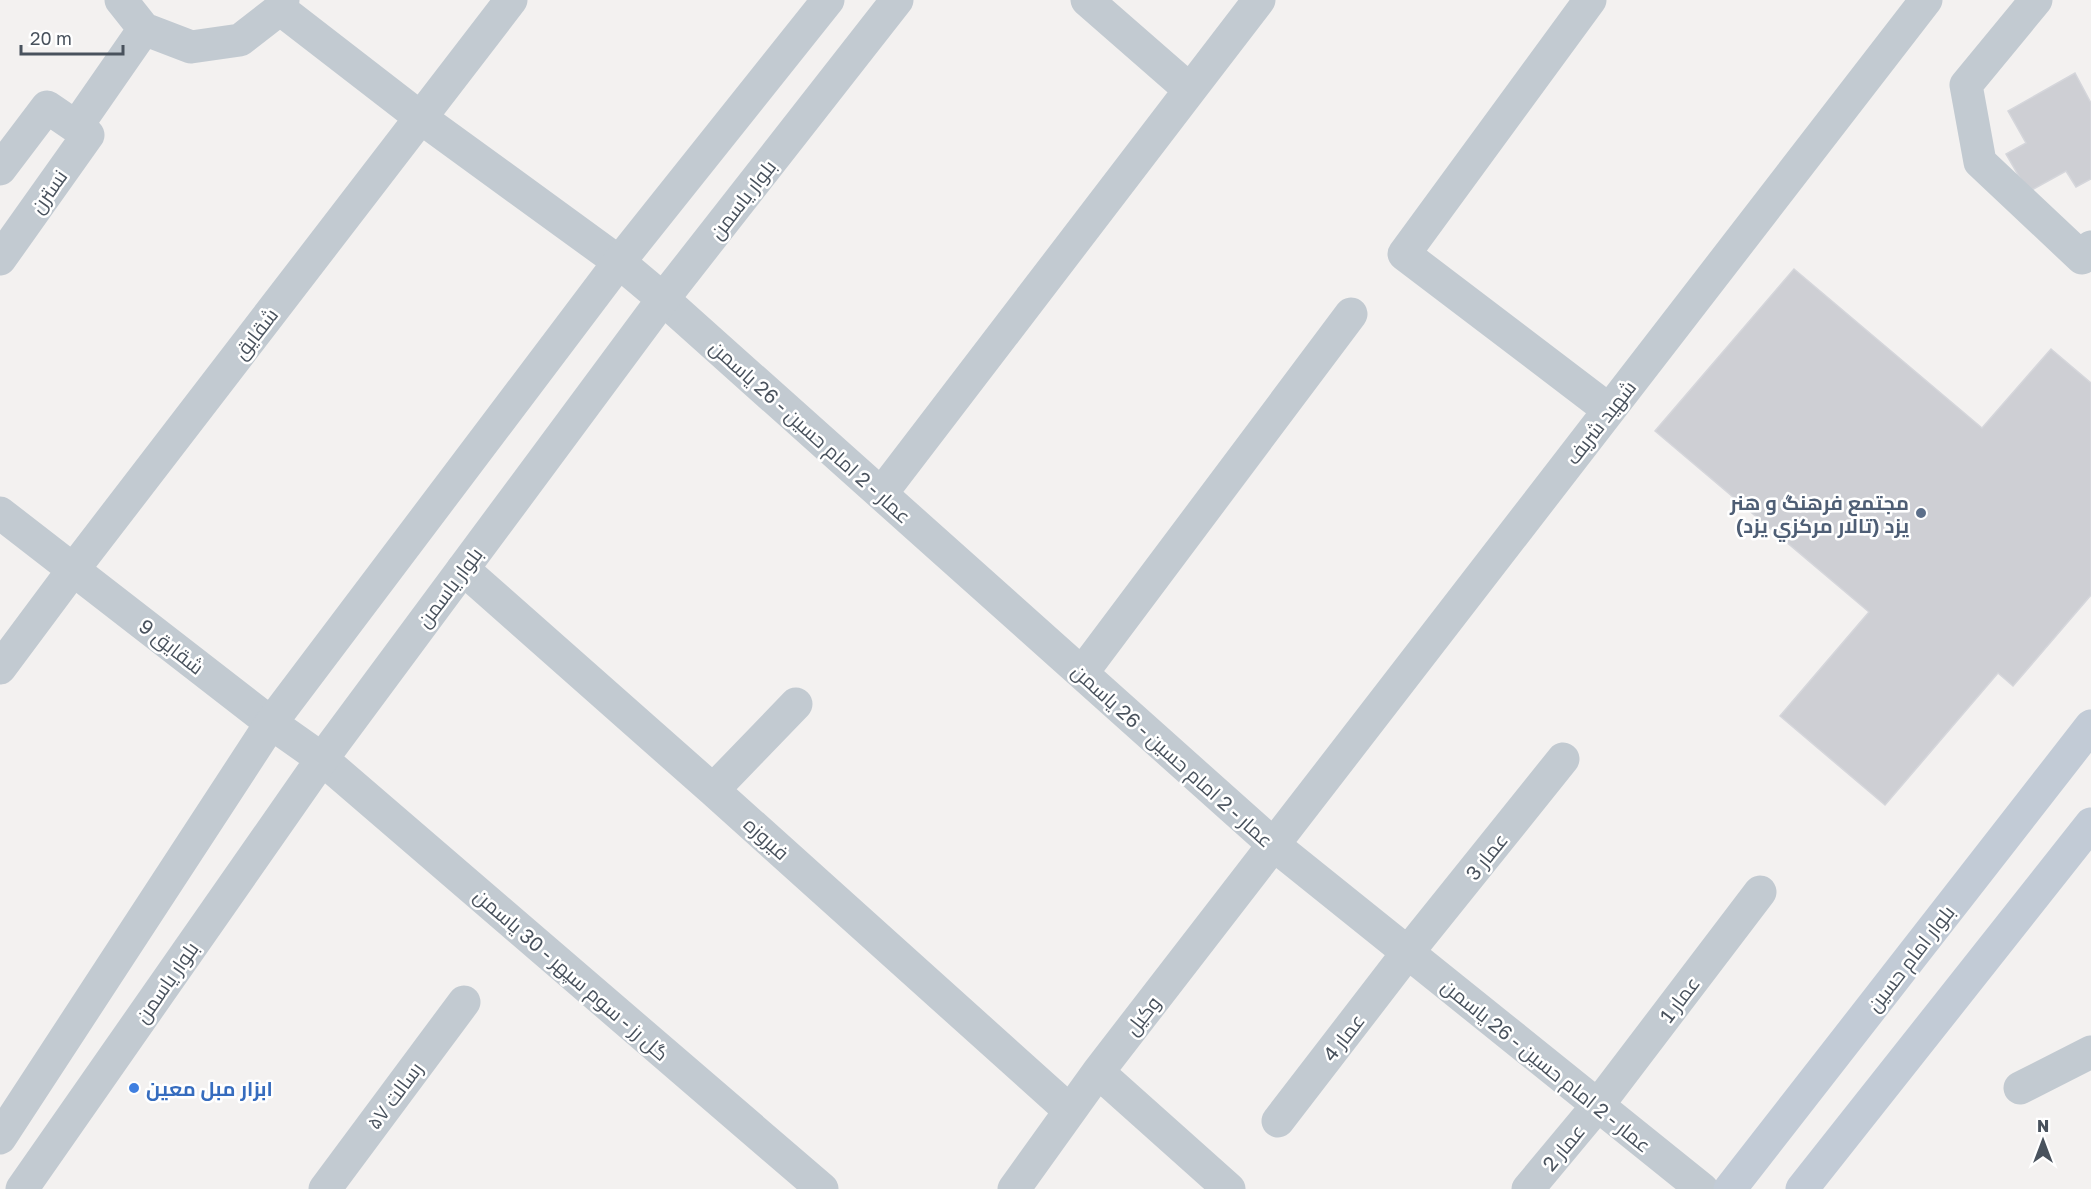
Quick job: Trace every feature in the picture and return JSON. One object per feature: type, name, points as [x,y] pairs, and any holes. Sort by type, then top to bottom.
[{"type":"main road","name":"بلوار امام حسین","points":[[1730,1189],[2091,726]]},
{"type":"main road","points":[[1802,1189],[2091,824]]},
{"type":"street","points":[[121,0],[144,29],[191,47],[240,40],[282,4]]},
{"type":"street","name":"شقایق","points":[[0,668],[511,0]]},
{"type":"street","points":[[0,1138],[271,723],[619,262],[828,0]]},
{"type":"street","name":"بلوار یاسمن","points":[[22,1189],[322,759],[663,299],[897,0]]},
{"type":"street","points":[[1088,0],[1190,90]]},
{"type":"street","points":[[881,494],[1259,0]]},
{"type":"street","points":[[1590,0],[1404,254],[1609,410]]},
{"type":"street","name":"شهید شریف","points":[[1274,845],[1926,0]]},
{"type":"street","points":[[2036,0],[1966,85],[1980,162],[2088,257]]},
{"type":"street","name":"عمار - 2 امام حسین - 26 یاسمن","points":[[282,4],[421,118],[619,262],[1274,845],[1702,1189]]},
{"type":"street","points":[[0,169],[47,107],[76,127],[144,29]]},
{"type":"street","name":"نسترن","points":[[0,259],[88,135],[76,127]]},
{"type":"street","points":[[1082,673],[1351,314]]},
{"type":"street","name":"شقایق 9","points":[[0,513],[271,723],[322,759]]},
{"type":"street","name":"فیروزه","points":[[463,569],[1069,1110]]},
{"type":"street","points":[[713,790],[796,704]]},
{"type":"street","name":"گل رز - سوم سپهر - 30 یاسمن","points":[[322,759],[822,1189]]},
{"type":"street","name":"عمار 3","points":[[1408,952],[1563,759]]},
{"type":"street","name":"وکیل","points":[[1025,1185],[1069,1110],[1274,845]]},
{"type":"street","name":"عمار 1","points":[[1598,1105],[1760,892]]},
{"type":"street","name":"عمار 4","points":[[1278,1121],[1408,952]]},
{"type":"street","name":"رسالت ۵۷","points":[[325,1189],[464,1002]]},
{"type":"street","points":[[2020,1088],[2091,1052]]},
{"type":"street","points":[[1098,1072],[1229,1189]]},
{"type":"street","name":"عمار 2","points":[[1528,1189],[1598,1105]]},
{"type":"building","points":[[2075,73],[2091,103],[2091,179],[2076,187],[2066,171],[2028,192],[2006,154],[2026,143],[2008,111]]},
{"type":"building","name":"مجتمع فرهنگ و هنر یزد (تالار مركزي یزد)","points":[[1794,269],[1982,428],[2051,349],[2091,383],[2091,595],[2013,686],[1998,673],[1885,805],[1780,716],[1869,612],[1655,431]]},
{"type":"place","name":"مجتمع فرهنگ و هنر یزد (تالار مركزي یزد)","points":[[1921,513]]},
{"type":"place","name":"ابزار مبل معین","points":[[134,1088]]}]
